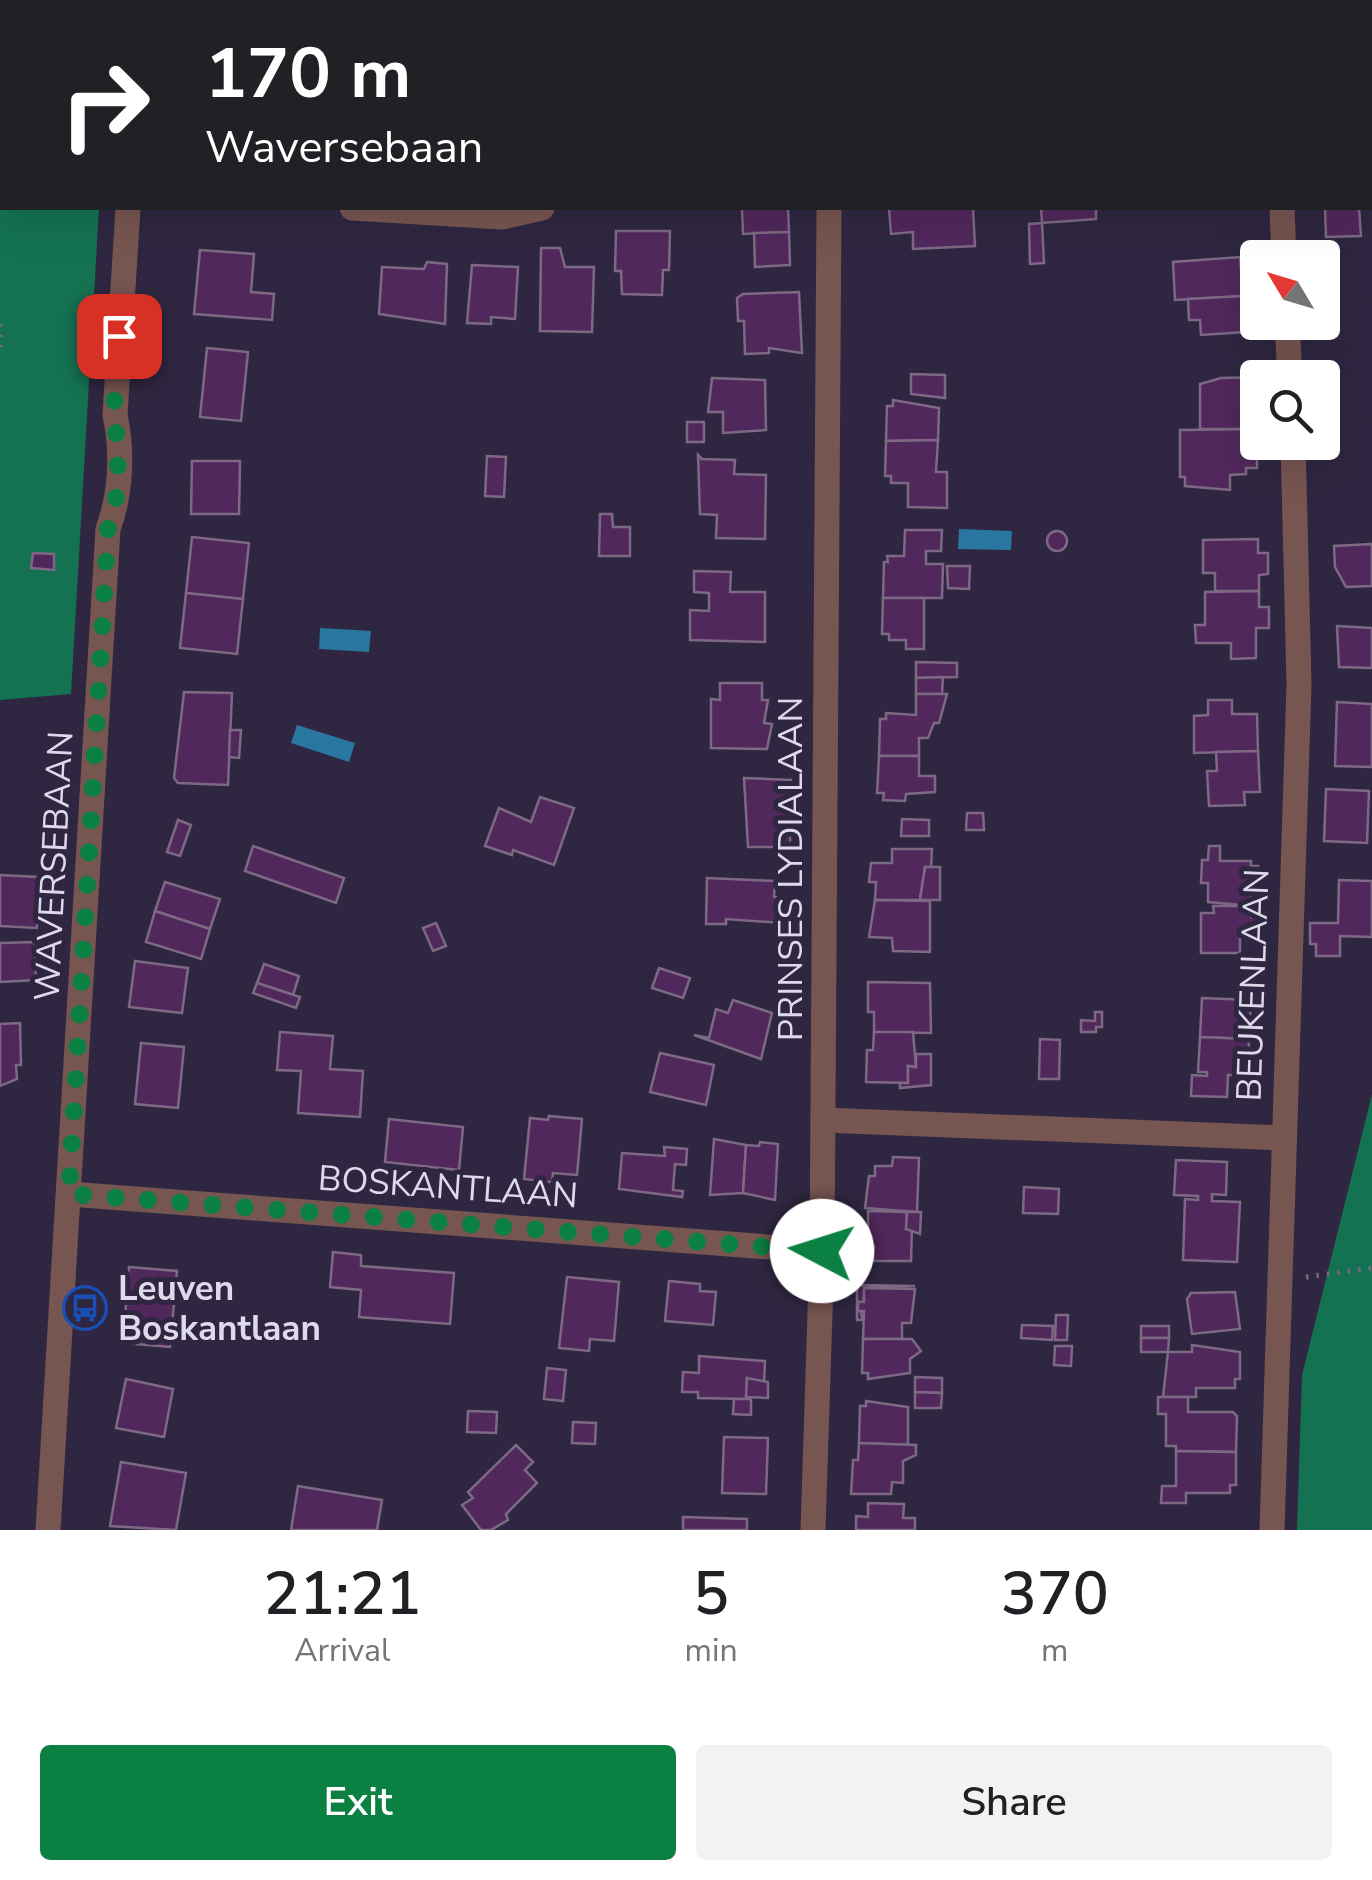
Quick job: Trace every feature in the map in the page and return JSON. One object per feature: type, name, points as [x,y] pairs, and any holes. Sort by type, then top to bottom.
[{"type":"street","name":"WAVERSEBAAN","points":[[48,1530],[108,529],[114,511],[120,442],[114,415],[128,210]]},
{"type":"street","points":[[385,210],[502,217],[533,210]]},
{"type":"street","name":"PRINSES LYDIALAAN","points":[[813,1530],[822,1251],[830,210]]},
{"type":"street","points":[[1282,210],[1283,240]]},
{"type":"street","name":"BEUKENLAAN","points":[[1272,1530],[1299,684],[1293,460]]},
{"type":"street","points":[[823,1120],[1282,1138]]},
{"type":"street","name":"BOSKANTLAAN","points":[[69,1194],[822,1251]]},
{"type":"path","points":[[0,324],[0,350]]},
{"type":"path","points":[[1280,1281],[1372,1268]]},
{"type":"green space","points":[[0,210],[99,210],[71,694],[0,700]]},
{"type":"green space","points":[[1372,1094],[1372,1530],[1297,1530],[1302,1375]]},
{"type":"water","points":[[959,529],[1012,531],[1011,550],[958,549]]},
{"type":"water","points":[[320,628],[371,631],[369,652],[319,649]]},
{"type":"water","points":[[297,725],[355,743],[349,762],[291,743]]},
{"type":"building","points":[[742,210],[788,210],[789,232],[743,234]]},
{"type":"building","points":[[889,210],[973,210],[975,246],[913,249],[913,232],[891,234]]},
{"type":"building","points":[[1041,210],[1096,210],[1096,219],[1042,223]]},
{"type":"building","points":[[1325,210],[1359,210],[1361,236],[1326,237]]},
{"type":"building","points":[[1042,223],[1044,263],[1030,264],[1029,224]]},
{"type":"building","points":[[616,231],[670,231],[669,270],[663,270],[662,295],[622,294],[621,271],[615,271]]},
{"type":"building","points":[[789,232],[790,265],[755,267],[754,233]]},
{"type":"building","points":[[541,248],[560,248],[565,267],[594,267],[592,332],[540,331]]},
{"type":"building","points":[[200,250],[254,254],[251,292],[274,294],[272,320],[194,314]]},
{"type":"building","points":[[1240,257],[1240,296],[1175,300],[1173,262]]},
{"type":"building","points":[[427,262],[447,264],[445,324],[379,314],[382,267],[424,269]]},
{"type":"building","points":[[472,265],[518,267],[515,319],[491,317],[491,324],[467,323]]},
{"type":"building","points":[[799,292],[802,353],[769,348],[769,353],[745,354],[744,321],[738,321],[737,298],[743,294]]},
{"type":"building","points":[[1240,296],[1240,332],[1201,335],[1200,320],[1189,320],[1188,299]]},
{"type":"building","points":[[207,348],[248,352],[241,421],[200,417]]},
{"type":"building","points":[[911,374],[945,375],[945,398],[911,394]]},
{"type":"building","points":[[712,378],[765,380],[766,430],[723,433],[723,412],[708,412]]},
{"type":"building","points":[[1240,378],[1240,429],[1200,429],[1200,384]]},
{"type":"building","points":[[893,400],[939,408],[938,440],[886,441],[887,406],[893,406]]},
{"type":"building","points":[[687,422],[704,422],[704,442],[687,442]]},
{"type":"building","points":[[1240,429],[1240,460],[1257,460],[1257,468],[1246,468],[1246,474],[1230,475],[1230,490],[1185,486],[1185,477],[1180,477],[1180,430]]},
{"type":"building","points":[[938,440],[936,472],[947,472],[947,508],[908,507],[908,483],[891,483],[891,476],[885,476],[886,441]]},
{"type":"building","points":[[698,455],[702,459],[735,460],[734,474],[766,475],[765,539],[716,538],[717,515],[700,514]]},
{"type":"building","points":[[487,456],[506,457],[504,497],[485,496]]},
{"type":"building","points":[[192,461],[240,461],[239,514],[191,514]]},
{"type":"building","points":[[600,514],[612,514],[613,527],[630,527],[630,556],[599,556]]},
{"type":"building","points":[[905,530],[942,530],[941,551],[926,551],[926,564],[943,564],[942,598],[883,598],[884,562],[888,562],[887,556],[904,556]]},
{"type":"building","points":[[1057,531],[1067,541],[1057,551],[1047,541]]},
{"type":"building","points":[[192,537],[249,543],[243,599],[186,593]]},
{"type":"building","points":[[1258,539],[1258,553],[1268,553],[1268,574],[1259,575],[1259,591],[1215,591],[1215,573],[1203,573],[1203,540]]},
{"type":"building","points":[[1372,544],[1372,586],[1346,587],[1335,567],[1334,546]]},
{"type":"building","points":[[33,553],[54,554],[54,570],[31,568]]},
{"type":"building","points":[[947,566],[970,566],[969,589],[948,588]]},
{"type":"building","points":[[694,571],[731,572],[730,592],[765,592],[765,642],[690,640],[690,610],[709,611],[709,593],[694,592]]},
{"type":"building","points":[[1259,591],[1259,607],[1269,607],[1269,628],[1256,628],[1256,658],[1231,659],[1231,643],[1196,643],[1195,625],[1205,625],[1205,592]]},
{"type":"building","points":[[186,593],[243,599],[237,654],[180,648]]},
{"type":"building","points":[[883,598],[924,598],[924,649],[906,649],[906,640],[889,640],[889,634],[882,634]]},
{"type":"building","points":[[1337,626],[1372,628],[1372,668],[1339,667]]},
{"type":"building","points":[[916,662],[957,663],[957,677],[916,678]]},
{"type":"building","points":[[943,677],[942,694],[916,694],[916,678]]},
{"type":"building","points":[[720,683],[762,683],[762,700],[768,700],[764,723],[772,724],[767,749],[711,748],[711,699],[720,700]]},
{"type":"building","points":[[184,692],[232,693],[228,785],[178,783],[174,778]]},
{"type":"building","points":[[916,694],[947,694],[939,723],[934,723],[928,738],[919,738],[919,756],[879,756],[880,719],[886,719],[886,713],[916,715]]},
{"type":"building","points":[[1208,700],[1232,700],[1232,714],[1257,714],[1258,751],[1194,753],[1194,716],[1208,715]]},
{"type":"building","points":[[1337,702],[1372,704],[1372,767],[1335,766]]},
{"type":"building","points":[[230,730],[241,730],[239,758],[229,757]]},
{"type":"building","points":[[1258,751],[1260,792],[1244,792],[1245,805],[1209,806],[1207,771],[1217,771],[1216,752]]},
{"type":"building","points":[[879,756],[919,756],[919,776],[935,776],[935,792],[906,794],[905,801],[883,800],[884,793],[877,793]]},
{"type":"building","points":[[744,778],[791,780],[790,847],[748,847]]},
{"type":"building","points":[[1326,789],[1369,791],[1367,843],[1324,841]]},
{"type":"building","points":[[540,797],[574,808],[554,865],[513,850],[512,855],[485,846],[499,808],[531,822]]},
{"type":"building","points":[[967,813],[983,813],[984,830],[966,830]]},
{"type":"building","points":[[902,819],[929,820],[929,836],[901,836]]},
{"type":"building","points":[[178,820],[191,825],[180,856],[167,852]]},
{"type":"building","points":[[253,846],[344,878],[336,903],[245,871]]},
{"type":"building","points":[[1209,846],[1220,846],[1220,861],[1251,861],[1251,866],[1258,866],[1259,883],[1251,883],[1251,906],[1208,902],[1208,883],[1201,883],[1202,860],[1208,860]]},
{"type":"building","points":[[892,849],[932,849],[931,868],[925,867],[920,900],[875,900],[876,882],[869,882],[871,863],[892,863]]},
{"type":"building","points":[[925,867],[940,867],[940,900],[920,900]]},
{"type":"building","points":[[0,875],[39,877],[37,928],[0,926]]},
{"type":"building","points":[[707,878],[775,881],[774,897],[784,898],[783,923],[726,919],[726,924],[706,924]]},
{"type":"building","points":[[1339,880],[1372,881],[1372,937],[1340,936],[1340,956],[1316,956],[1316,944],[1310,944],[1310,923],[1338,923]]},
{"type":"building","points":[[165,882],[220,899],[210,929],[155,911]]},
{"type":"building","points":[[875,900],[930,901],[930,952],[893,951],[892,938],[869,937]]},
{"type":"building","points":[[1213,906],[1251,906],[1251,917],[1257,917],[1257,937],[1240,937],[1240,953],[1201,953],[1201,913],[1214,913]]},
{"type":"building","points":[[155,911],[210,929],[201,959],[146,942]]},
{"type":"building","points":[[436,923],[446,946],[433,951],[423,928]]},
{"type":"building","points":[[35,942],[36,980],[0,982],[0,943]]},
{"type":"building","points":[[135,961],[188,968],[182,1013],[129,1007]]},
{"type":"building","points":[[264,964],[299,976],[293,995],[257,983]]},
{"type":"building","points":[[659,968],[690,978],[683,998],[652,988]]},
{"type":"building","points":[[868,982],[930,983],[931,1033],[874,1032],[874,1012],[868,1012]]},
{"type":"building","points":[[257,983],[300,997],[296,1008],[253,993]]},
{"type":"building","points":[[1202,998],[1251,1000],[1249,1039],[1200,1037]]},
{"type":"building","points":[[733,1000],[772,1013],[761,1059],[694,1035],[709,1038],[716,1009],[728,1013]]},
{"type":"building","points":[[1095,1012],[1102,1012],[1102,1027],[1096,1027],[1096,1032],[1081,1032],[1081,1020],[1095,1021]]},
{"type":"building","points":[[20,1023],[21,1065],[16,1065],[17,1079],[0,1086],[0,1024]]},
{"type":"building","points":[[280,1032],[333,1036],[330,1069],[363,1071],[360,1117],[298,1113],[301,1071],[277,1070]]},
{"type":"building","points":[[874,1032],[913,1032],[916,1067],[908,1066],[908,1083],[866,1082],[867,1050],[873,1050]]},
{"type":"building","points":[[1200,1037],[1249,1039],[1248,1075],[1228,1075],[1227,1097],[1191,1096],[1192,1075],[1207,1076],[1207,1072],[1198,1072]]},
{"type":"building","points":[[1040,1039],[1060,1040],[1059,1079],[1039,1079]]},
{"type":"building","points":[[141,1043],[184,1047],[178,1108],[135,1104]]},
{"type":"building","points":[[660,1053],[714,1065],[706,1105],[650,1092]]},
{"type":"building","points":[[916,1054],[931,1054],[931,1085],[900,1088],[900,1083],[908,1083],[908,1066],[916,1067]]},
{"type":"building","points":[[549,1116],[582,1119],[577,1175],[553,1173],[552,1182],[524,1179],[530,1118],[548,1120]]},
{"type":"building","points":[[389,1119],[463,1127],[459,1170],[385,1162]]},
{"type":"building","points":[[714,1139],[746,1145],[743,1193],[710,1195]]},
{"type":"building","points":[[760,1142],[778,1144],[775,1200],[743,1193],[746,1145],[759,1146]]},
{"type":"building","points":[[664,1147],[687,1149],[686,1165],[675,1164],[673,1190],[683,1191],[682,1197],[619,1189],[622,1153],[665,1156]]},
{"type":"building","points":[[893,1157],[919,1158],[917,1212],[865,1208],[869,1176],[875,1176],[875,1166],[892,1166]]},
{"type":"building","points":[[1176,1160],[1227,1162],[1226,1195],[1212,1194],[1212,1201],[1240,1202],[1237,1262],[1183,1260],[1185,1199],[1198,1200],[1198,1196],[1174,1195]]},
{"type":"building","points":[[1024,1187],[1059,1189],[1058,1214],[1023,1213]]},
{"type":"building","points":[[868,1211],[907,1212],[906,1229],[912,1228],[911,1261],[873,1261],[874,1246],[862,1246],[862,1237],[868,1238]]},
{"type":"building","points":[[907,1212],[921,1212],[920,1234],[906,1229]]},
{"type":"building","points":[[333,1252],[361,1255],[361,1266],[454,1273],[450,1324],[359,1317],[361,1290],[330,1287]]},
{"type":"building","points":[[129,1267],[177,1271],[170,1347],[123,1343]]},
{"type":"building","points":[[567,1277],[619,1282],[614,1341],[590,1339],[589,1351],[559,1348]]},
{"type":"building","points":[[669,1281],[700,1284],[700,1291],[716,1292],[713,1325],[665,1321]]},
{"type":"building","points":[[857,1285],[915,1286],[864,1288],[864,1302],[858,1302],[863,1320],[857,1320]]},
{"type":"building","points":[[864,1288],[915,1289],[911,1323],[902,1323],[902,1339],[863,1339],[864,1311],[858,1311],[858,1302],[864,1302]]},
{"type":"building","points":[[1235,1292],[1240,1329],[1192,1334],[1187,1299],[1191,1293]]},
{"type":"building","points":[[1056,1315],[1068,1315],[1067,1340],[1055,1340]]},
{"type":"building","points":[[1022,1325],[1053,1326],[1052,1340],[1021,1338]]},
{"type":"building","points":[[1141,1326],[1169,1326],[1169,1338],[1141,1338]]},
{"type":"building","points":[[1141,1338],[1169,1338],[1168,1352],[1141,1352]]},
{"type":"building","points":[[863,1339],[912,1339],[921,1351],[910,1359],[910,1373],[868,1379],[868,1373],[862,1373]]},
{"type":"building","points":[[1192,1345],[1240,1352],[1240,1379],[1235,1379],[1235,1388],[1196,1388],[1196,1397],[1163,1397],[1168,1352],[1192,1352]]},
{"type":"building","points":[[1055,1346],[1072,1346],[1071,1366],[1054,1365]]},
{"type":"building","points":[[699,1356],[765,1361],[764,1382],[747,1378],[746,1399],[698,1398],[698,1392],[682,1392],[683,1372],[699,1373]]},
{"type":"building","points":[[547,1368],[566,1370],[563,1401],[544,1399]]},
{"type":"building","points":[[915,1377],[942,1378],[942,1393],[915,1392]]},
{"type":"building","points":[[747,1378],[768,1382],[768,1398],[746,1397]]},
{"type":"building","points":[[126,1379],[173,1389],[164,1437],[116,1428]]},
{"type":"building","points":[[915,1392],[942,1393],[941,1408],[915,1408]]},
{"type":"building","points":[[1158,1397],[1188,1397],[1188,1412],[1233,1412],[1237,1416],[1236,1452],[1176,1451],[1176,1446],[1166,1446],[1166,1414],[1158,1414]]},
{"type":"building","points":[[734,1399],[751,1399],[751,1415],[733,1414]]},
{"type":"building","points":[[866,1401],[908,1407],[908,1445],[859,1443],[860,1406],[866,1406]]},
{"type":"building","points":[[468,1411],[497,1412],[496,1433],[467,1432]]},
{"type":"building","points":[[573,1422],[596,1423],[595,1444],[572,1443]]},
{"type":"building","points":[[724,1437],[768,1438],[766,1494],[722,1493]]},
{"type":"building","points":[[859,1443],[916,1445],[916,1455],[903,1461],[903,1483],[892,1482],[891,1494],[851,1494],[853,1460],[858,1460]]},
{"type":"building","points":[[516,1445],[533,1462],[525,1470],[537,1483],[506,1514],[508,1520],[491,1530],[481,1530],[462,1505],[473,1498],[468,1492]]},
{"type":"building","points":[[1176,1451],[1236,1452],[1236,1485],[1230,1485],[1230,1493],[1186,1493],[1186,1503],[1161,1503],[1162,1486],[1176,1486]]},
{"type":"building","points":[[121,1462],[186,1473],[176,1530],[110,1526]]},
{"type":"building","points":[[298,1486],[382,1500],[377,1530],[291,1530]]},
{"type":"building","points":[[868,1503],[904,1504],[903,1518],[915,1518],[915,1530],[856,1530],[856,1516],[868,1517]]},
{"type":"building","points":[[683,1517],[747,1519],[747,1530],[683,1530]]},
{"type":"place","name":"Leuven Boskantlaan","points":[[85,1308]]},
{"type":"route","points":[[119,336],[114,415],[120,442],[114,511],[108,529],[69,1194],[822,1251]]}]
